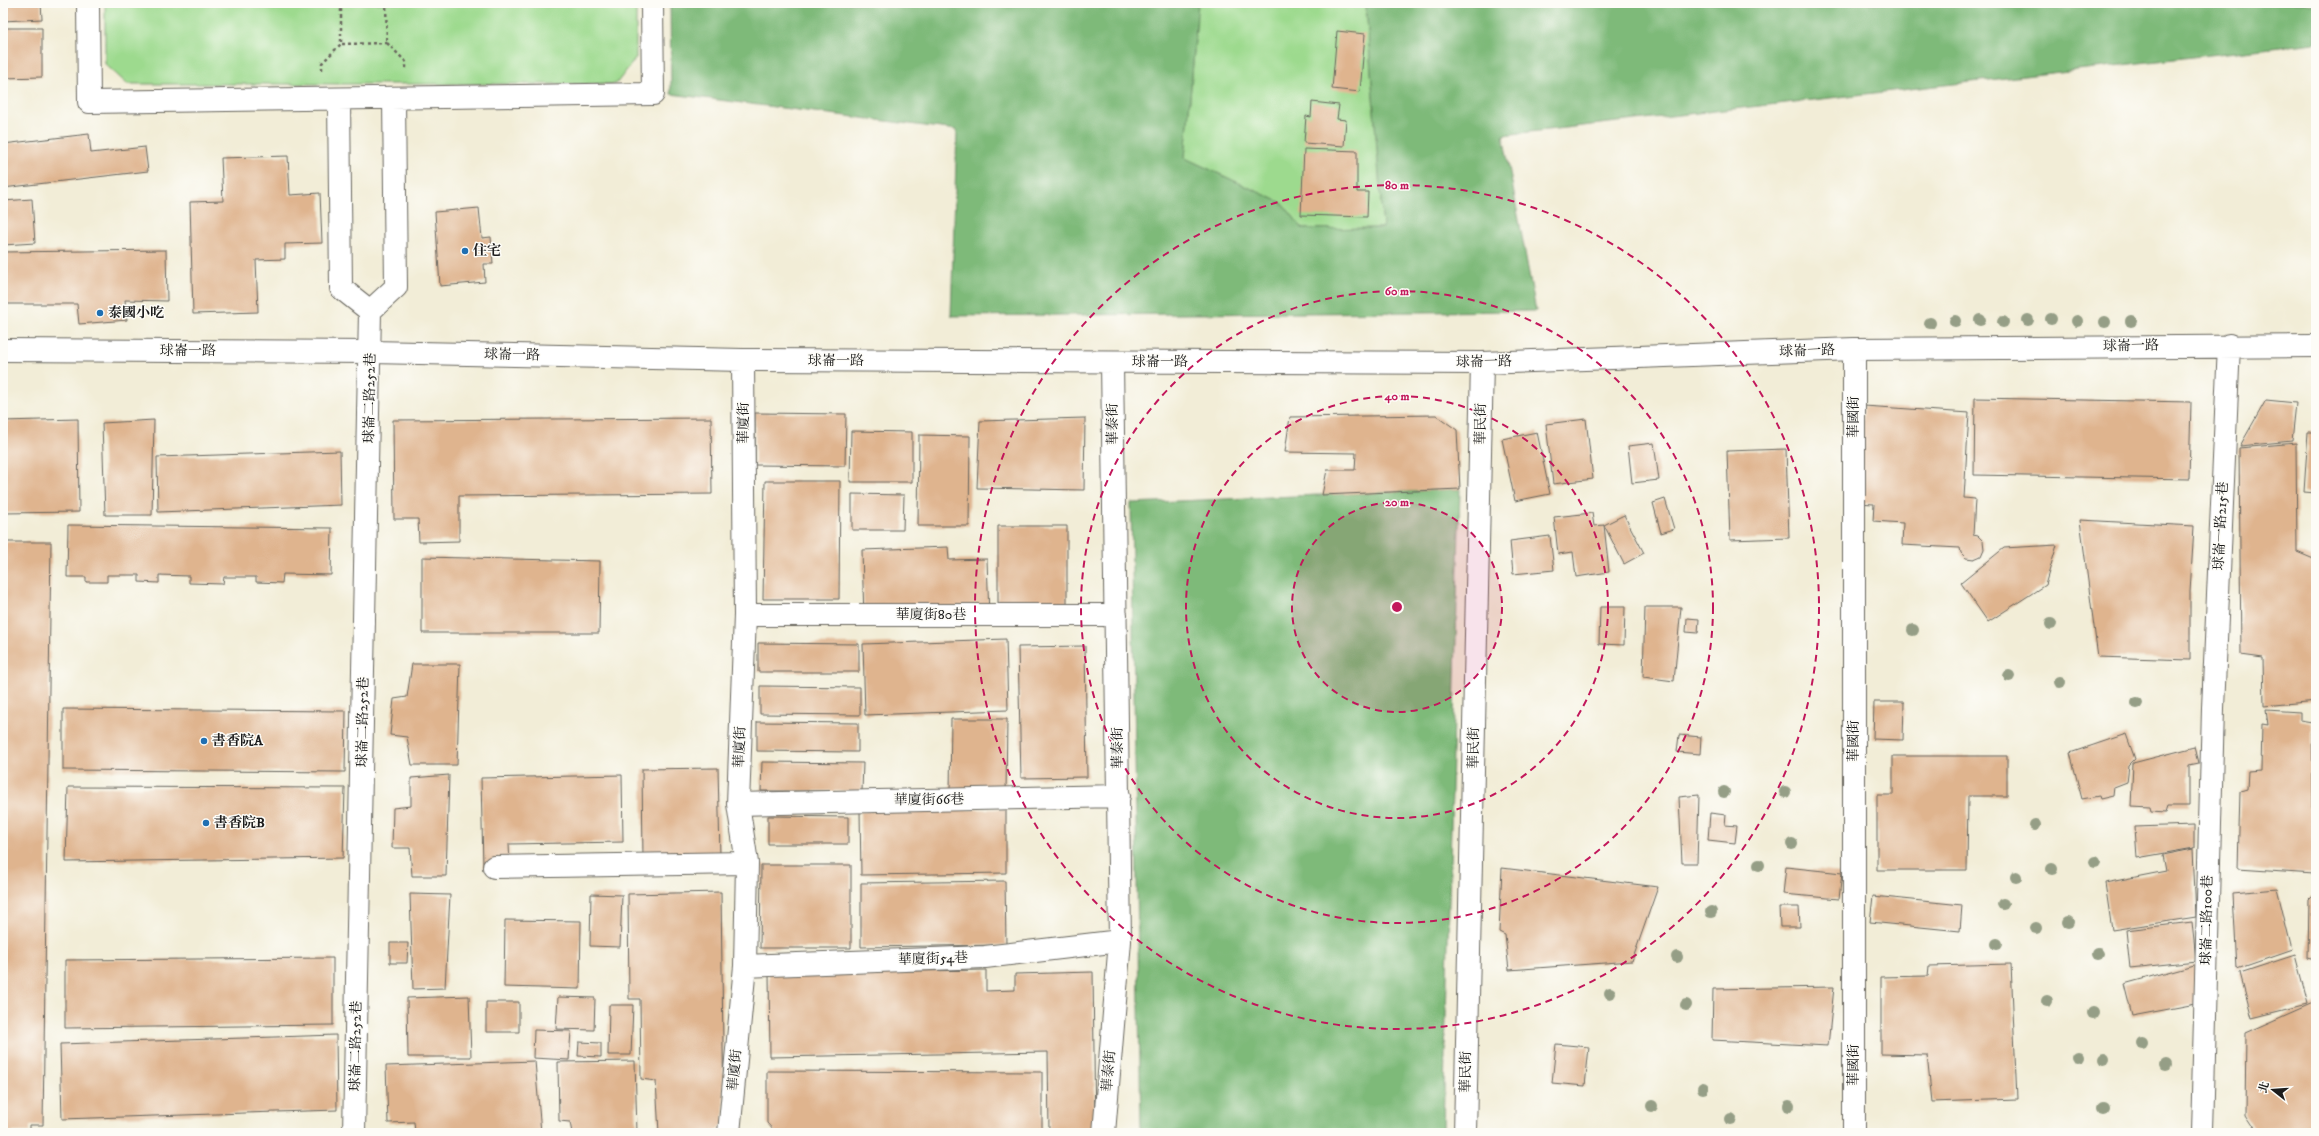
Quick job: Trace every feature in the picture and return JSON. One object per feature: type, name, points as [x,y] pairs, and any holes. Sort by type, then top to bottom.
[{"type":"street","points":[[88,3],[89,102],[653,94],[652,3]]},
{"type":"street","points":[[339,99],[341,288],[370,311],[396,287],[394,98]]},
{"type":"street","name":"球崙二路252巷","points":[[354,1133],[371,352],[370,311]]},
{"type":"street","name":"球崙一路","points":[[3,350],[371,352],[744,360],[1482,363],[1854,349],[2229,345],[2316,346]]},
{"type":"street","name":"球崙一路215巷","points":[[2213,708],[2229,345]]},
{"type":"street","name":"華國街","points":[[1854,349],[1854,1133]]},
{"type":"street","name":"華廈街","points":[[729,1133],[744,966],[747,863],[738,804],[745,615],[744,360]]},
{"type":"street","name":"華泰街","points":[[1104,1133],[1120,941],[1112,362]]},
{"type":"street","name":"華民街","points":[[1465,1133],[1482,363]]},
{"type":"street","name":"華廈街80巷","points":[[745,615],[1116,614]]},
{"type":"street","name":"球崙二路100巷","points":[[2202,1133],[2213,708]]},
{"type":"street","name":"華廈街66巷","points":[[738,804],[1119,796]]},
{"type":"street","points":[[494,867],[747,863]]},
{"type":"street","name":"華廈街54巷","points":[[744,966],[985,957],[1120,941]]},
{"type":"path","points":[[340,3],[341,44],[387,43],[386,3]]},
{"type":"green space","points":[[105,3],[636,3],[636,58],[616,84],[127,84],[105,64]]},
{"type":"green space","points":[[670,3],[1198,3],[1185,158],[1282,203],[1303,229],[1383,228],[1366,5],[1371,3],[2316,3],[2316,43],[1503,135],[1536,311],[951,316],[957,130],[671,94]]},
{"type":"green space","points":[[1198,3],[1371,3],[1366,5],[1383,228],[1303,229],[1282,203],[1185,158]]},
{"type":"green space","points":[[1460,489],[1443,1130],[1369,1133],[1141,1133],[1131,503]]},
{"type":"building","points":[[3,3],[41,3],[42,19],[3,21]]},
{"type":"building","points":[[3,28],[42,28],[42,77],[3,78]]},
{"type":"building","points":[[1337,31],[1365,34],[1360,92],[1332,89]]},
{"type":"building","points":[[1312,102],[1339,105],[1337,119],[1346,120],[1344,146],[1304,143],[1306,116],[1311,117]]},
{"type":"building","points":[[89,134],[91,153],[145,147],[148,171],[3,188],[3,144]]},
{"type":"building","points":[[1304,149],[1357,151],[1357,192],[1368,192],[1367,217],[1301,215]]},
{"type":"building","points":[[288,156],[290,195],[320,193],[322,243],[285,244],[285,259],[256,260],[258,312],[193,314],[190,202],[223,201],[221,158]]},
{"type":"building","points":[[32,199],[35,243],[3,245],[3,201]]},
{"type":"building","name":"住宅","points":[[479,208],[482,238],[491,237],[493,264],[484,264],[485,282],[440,286],[435,212]]},
{"type":"building","points":[[166,250],[167,301],[125,300],[127,320],[79,324],[77,304],[3,304],[3,252]]},
{"type":"building","points":[[1975,398],[2191,402],[2189,479],[1974,475]]},
{"type":"building","points":[[2266,400],[2296,403],[2292,441],[2240,446]]},
{"type":"building","points":[[1864,406],[1969,413],[1964,498],[1975,499],[1973,535],[1978,536],[1983,541],[1984,549],[1981,556],[1974,559],[1966,558],[1961,553],[1960,548],[1902,545],[1903,523],[1873,521],[1874,504],[1857,503]]},
{"type":"building","points":[[755,413],[846,414],[845,466],[755,465]]},
{"type":"building","points":[[1436,415],[1457,430],[1460,489],[1322,495],[1327,470],[1355,470],[1356,453],[1285,452],[1290,417]]},
{"type":"building","points":[[711,418],[712,494],[459,496],[459,541],[419,542],[418,519],[394,519],[393,420]]},
{"type":"building","points":[[1085,418],[1084,490],[977,488],[980,421]]},
{"type":"building","points":[[78,419],[79,512],[3,513],[3,421]]},
{"type":"building","points":[[1586,419],[1593,479],[1553,484],[1546,424]]},
{"type":"building","points":[[154,420],[152,515],[105,515],[102,423]]},
{"type":"building","points":[[851,431],[912,432],[912,482],[850,482]]},
{"type":"building","points":[[1537,432],[1550,494],[1515,501],[1502,439]]},
{"type":"building","points":[[2308,432],[2316,432],[2316,493],[2304,492]]},
{"type":"building","points":[[919,435],[970,436],[969,526],[918,526]]},
{"type":"building","points":[[1654,443],[1659,480],[1632,483],[1628,446]]},
{"type":"building","points":[[2296,443],[2297,552],[2316,560],[2316,701],[2264,706],[2263,658],[2241,655],[2239,448]]},
{"type":"building","points":[[1786,449],[1789,538],[1730,540],[1727,451]]},
{"type":"building","points":[[340,451],[341,505],[158,512],[157,457]]},
{"type":"building","points":[[765,481],[840,481],[839,599],[763,599]]},
{"type":"building","points":[[852,494],[904,495],[903,530],[852,530]]},
{"type":"building","points":[[1665,499],[1674,529],[1661,533],[1653,503]]},
{"type":"building","points":[[1592,513],[1594,526],[1604,525],[1609,572],[1576,577],[1573,552],[1558,554],[1554,517]]},
{"type":"building","points":[[1624,515],[1644,553],[1624,564],[1604,525]]},
{"type":"building","points":[[2080,520],[2194,526],[2190,592],[2190,660],[2098,657]]},
{"type":"building","points":[[68,525],[332,528],[331,575],[283,574],[282,583],[256,582],[256,577],[224,577],[223,584],[189,583],[189,576],[159,575],[159,583],[139,582],[139,575],[107,575],[107,582],[86,582],[86,577],[67,577]]},
{"type":"building","points":[[998,526],[1067,526],[1067,614],[998,614]]},
{"type":"building","points":[[1550,536],[1554,570],[1513,574],[1510,541]]},
{"type":"building","points":[[3,542],[51,542],[43,1125],[30,1125],[30,1132],[3,1132]]},
{"type":"building","points":[[2057,545],[2045,585],[1988,622],[1961,583],[2004,548]]},
{"type":"building","points":[[948,547],[949,560],[987,559],[989,617],[864,620],[862,550]]},
{"type":"building","points":[[422,557],[600,561],[599,633],[422,633]]},
{"type":"building","points":[[1600,607],[1625,607],[1624,645],[1599,644]]},
{"type":"building","points":[[1645,607],[1681,607],[1674,681],[1643,677]]},
{"type":"building","points":[[1687,618],[1699,619],[1698,633],[1686,632]]},
{"type":"building","points":[[1006,639],[1008,710],[865,715],[863,644]]},
{"type":"building","points":[[758,643],[859,644],[859,672],[758,672]]},
{"type":"building","points":[[1085,646],[1087,777],[1021,778],[1018,647]]},
{"type":"building","points":[[412,664],[460,664],[457,765],[412,765],[407,737],[390,735],[394,699],[407,697]]},
{"type":"building","points":[[760,686],[860,687],[860,715],[760,714]]},
{"type":"building","points":[[1874,702],[1904,702],[1903,740],[1873,739]]},
{"type":"building","name":"書香院A","points":[[63,709],[346,711],[345,772],[63,770]]},
{"type":"building","points":[[2266,710],[2300,712],[2300,721],[2312,723],[2314,874],[2238,869],[2240,791],[2247,789],[2248,771],[2261,770],[2262,724],[2268,725]]},
{"type":"building","points":[[951,719],[1007,719],[1006,794],[950,794]]},
{"type":"building","points":[[757,722],[858,723],[858,752],[757,751]]},
{"type":"building","points":[[2126,734],[2135,759],[2129,765],[2127,782],[2114,787],[2113,796],[2100,799],[2099,796],[2082,799],[2070,753]]},
{"type":"building","points":[[1679,735],[1701,737],[1700,754],[1677,752]]},
{"type":"building","points":[[2195,747],[2199,763],[2189,765],[2189,806],[2168,806],[2166,812],[2151,811],[2150,807],[2131,806],[2133,763]]},
{"type":"building","points":[[1893,756],[2007,756],[2007,796],[1968,796],[1967,870],[1877,870],[1877,795],[1893,795]]},
{"type":"building","points":[[762,762],[863,763],[862,791],[761,791]]},
{"type":"building","points":[[718,768],[720,857],[643,858],[642,769]]},
{"type":"building","points":[[449,775],[446,876],[412,876],[410,848],[392,848],[393,808],[411,806],[411,778]]},
{"type":"building","points":[[622,775],[623,842],[509,844],[510,866],[483,867],[481,778]]},
{"type":"building","name":"書香院B","points":[[68,787],[345,788],[343,858],[66,862]]},
{"type":"building","points":[[1699,795],[1697,863],[1682,863],[1679,797]]},
{"type":"building","points":[[1006,809],[1006,873],[861,875],[860,811]]},
{"type":"building","points":[[1710,813],[1726,815],[1725,825],[1737,826],[1735,843],[1708,840]]},
{"type":"building","points":[[768,816],[848,817],[848,844],[768,844]]},
{"type":"building","points":[[2194,825],[2194,848],[2137,858],[2135,827]]},
{"type":"building","points":[[2193,849],[2196,917],[2112,930],[2105,883],[2166,871],[2163,855]]},
{"type":"building","points":[[761,865],[851,865],[851,948],[760,948]]},
{"type":"building","points":[[1786,867],[1842,873],[1839,899],[1783,894]]},
{"type":"building","points":[[1502,868],[1658,887],[1632,961],[1509,970],[1505,935],[1499,932]]},
{"type":"building","points":[[1005,881],[1006,945],[861,947],[861,883]]},
{"type":"building","points":[[2277,889],[2292,950],[2237,969],[2233,893]]},
{"type":"building","points":[[721,892],[724,1123],[714,1133],[659,1133],[656,1081],[641,1079],[640,999],[629,999],[628,894]]},
{"type":"building","points":[[2316,892],[2316,959],[2312,959],[2308,958],[2309,899]]},
{"type":"building","points":[[410,894],[450,895],[445,988],[413,989]]},
{"type":"building","points":[[591,894],[622,895],[620,947],[590,946]]},
{"type":"building","points":[[1873,896],[1962,905],[1960,931],[1870,922]]},
{"type":"building","points":[[1779,907],[1799,907],[1800,927],[1780,927]]},
{"type":"building","points":[[505,920],[581,921],[580,989],[504,987]]},
{"type":"building","points":[[2192,922],[2196,961],[2130,968],[2126,930]]},
{"type":"building","points":[[390,943],[408,943],[407,963],[390,963]]},
{"type":"building","points":[[2295,955],[2308,1004],[2252,1018],[2240,973]]},
{"type":"building","points":[[333,958],[333,1025],[65,1028],[65,960]]},
{"type":"building","points":[[2011,964],[2017,1099],[1932,1102],[1927,1055],[1881,1054],[1881,977],[1928,976],[1929,966]]},
{"type":"building","points":[[2197,964],[2201,1003],[2132,1016],[2124,984]]},
{"type":"building","points":[[986,970],[986,991],[1015,990],[1015,974],[1093,972],[1095,1133],[1049,1133],[1048,1052],[770,1057],[769,973]]},
{"type":"building","points":[[1834,987],[1828,1046],[1712,1040],[1713,989]]},
{"type":"building","points":[[469,996],[471,1057],[408,1057],[407,998]]},
{"type":"building","points":[[558,997],[595,998],[594,1030],[556,1029]]},
{"type":"building","points":[[486,1002],[519,1002],[519,1032],[486,1032]]},
{"type":"building","points":[[2316,1002],[2316,1133],[2267,1133],[2267,1131],[2257,1133],[2245,1115],[2246,1033]]},
{"type":"building","points":[[609,1005],[633,1005],[631,1055],[608,1055]]},
{"type":"building","points":[[534,1030],[571,1031],[569,1060],[533,1058]]},
{"type":"building","points":[[336,1035],[337,1110],[62,1119],[60,1044]]},
{"type":"building","points":[[579,1042],[601,1043],[601,1057],[578,1056]]},
{"type":"building","points":[[1556,1044],[1589,1047],[1585,1086],[1552,1083]]},
{"type":"building","points":[[535,1061],[541,1133],[415,1133],[414,1122],[388,1123],[386,1066]]},
{"type":"building","points":[[635,1061],[637,1133],[572,1133],[570,1122],[559,1121],[558,1062]]},
{"type":"building","points":[[767,1071],[1042,1072],[1042,1133],[776,1133],[767,1123]]},
{"type":"place","name":"住宅","points":[[465,251]]},
{"type":"place","name":"泰國小吃","points":[[100,313]]},
{"type":"place","name":"書香院A","points":[[204,741]]},
{"type":"place","name":"書香院B","points":[[206,823]]}]
